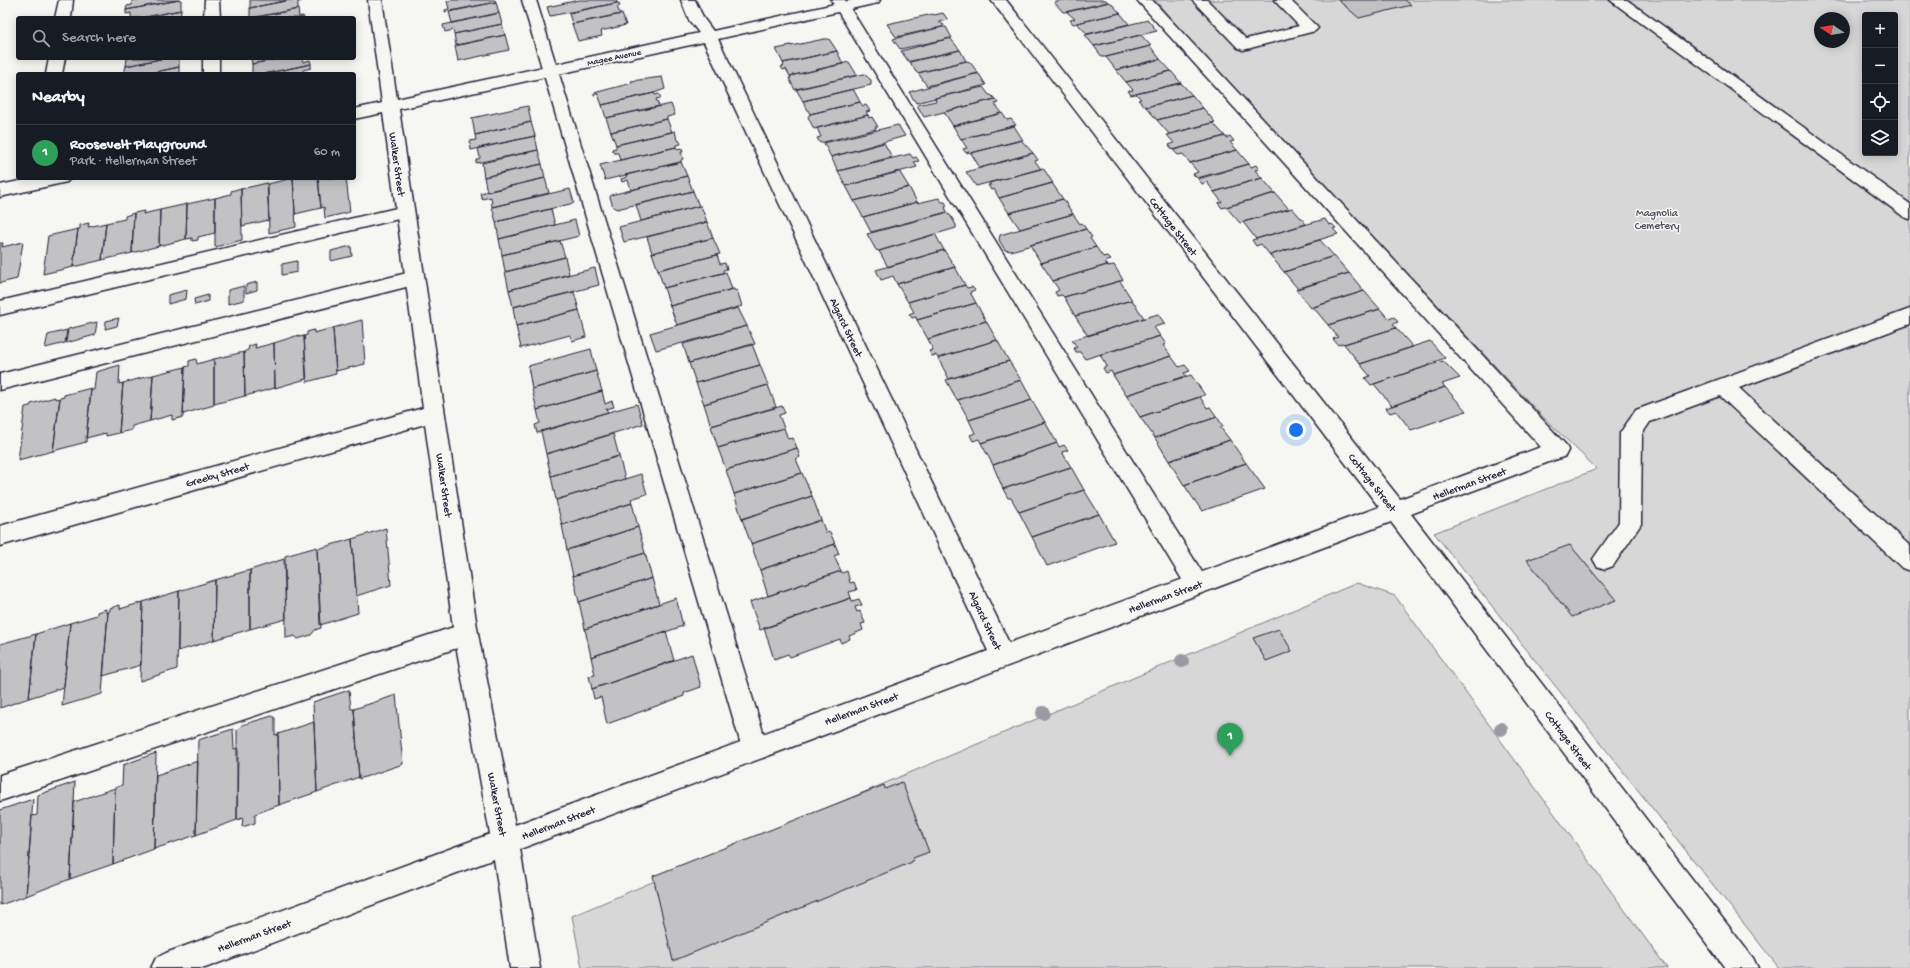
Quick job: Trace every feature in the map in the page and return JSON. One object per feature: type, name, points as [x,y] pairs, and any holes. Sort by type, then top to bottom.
[{"type":"street","points":[[63,16],[66,0]]},
{"type":"street","points":[[212,0],[212,16]]},
{"type":"street","name":"Walker Street","points":[[375,0],[466,634],[505,842],[525,968]]},
{"type":"street","points":[[529,0],[552,70],[755,748]]},
{"type":"street","name":"Algard Street","points":[[688,0],[697,20],[710,36],[1003,656]]},
{"type":"street","name":"Magee Avenue","points":[[356,114],[710,36],[840,3],[874,0]]},
{"type":"street","name":"Cottage Street","points":[[998,0],[1395,510],[1743,968]]},
{"type":"street","name":"Hellerman Street","points":[[166,968],[1557,450],[1144,0]]},
{"type":"street","points":[[1199,0],[1243,45],[1310,28],[1281,0]]},
{"type":"street","points":[[1617,0],[1910,213]]},
{"type":"street","points":[[840,3],[1196,584]]},
{"type":"street","points":[[54,72],[57,60]]},
{"type":"street","points":[[211,60],[211,72]]},
{"type":"street","points":[[0,191],[37,181]]},
{"type":"street","points":[[0,308],[405,212]]},
{"type":"street","points":[[0,382],[415,278]]},
{"type":"street","points":[[1605,559],[1630,524],[1631,433],[1643,416],[1910,316]]},
{"type":"street","points":[[1723,386],[1910,561]]},
{"type":"street","name":"Greeby Street","points":[[0,536],[434,412]]},
{"type":"street","points":[[0,788],[466,634]]},
{"type":"green space","name":"Magnolia Cemetery","points":[[1155,0],[1910,0],[1910,968],[1779,968],[1434,533],[1597,469],[1543,417],[1201,54]]},
{"type":"green space","points":[[1357,583],[1395,596],[1667,968],[582,968],[572,916]]},
{"type":"building","points":[[133,0],[179,0],[126,10],[127,6],[132,5]]},
{"type":"building","points":[[181,0],[181,10],[151,16],[131,16],[131,13],[126,14],[126,10]]},
{"type":"building","points":[[250,0],[290,0],[250,8]]},
{"type":"building","points":[[290,0],[302,1],[298,2],[298,9],[261,16],[250,16],[250,8]]},
{"type":"building","points":[[495,0],[496,2],[445,12],[445,10],[449,9],[447,1]]},
{"type":"building","points":[[579,0],[616,0],[617,3],[550,16],[547,7]]},
{"type":"building","points":[[1062,0],[1106,0],[1108,2],[1063,12],[1054,2]]},
{"type":"building","points":[[1338,0],[1405,0],[1411,5],[1359,18]]},
{"type":"building","points":[[496,2],[499,13],[452,23],[449,12]]},
{"type":"building","points":[[1110,2],[1120,13],[1073,24],[1070,20],[1075,19],[1067,12]]},
{"type":"building","points":[[619,3],[620,6],[617,7],[620,14],[572,24],[569,13]]},
{"type":"building","points":[[298,9],[299,16],[263,16]]},
{"type":"building","points":[[181,10],[180,16],[151,16]]},
{"type":"building","points":[[499,13],[502,24],[454,34],[453,30],[445,32],[443,25]]},
{"type":"building","points":[[943,13],[948,20],[939,22],[944,25],[942,27],[896,37],[887,24],[933,14]]},
{"type":"building","points":[[1120,13],[1129,24],[1087,34],[1077,23]]},
{"type":"building","points":[[622,14],[626,25],[601,31],[602,36],[578,41],[572,24]]},
{"type":"building","points":[[1148,20],[1157,31],[1094,46],[1085,35]]},
{"type":"building","points":[[502,24],[505,35],[456,45],[454,34]]},
{"type":"building","points":[[946,27],[952,38],[900,49],[893,39]]},
{"type":"building","points":[[505,35],[509,50],[458,61],[455,46]]},
{"type":"building","points":[[1141,35],[1151,46],[1102,57],[1094,46]]},
{"type":"building","points":[[950,38],[960,50],[911,61],[908,61],[901,51]]},
{"type":"building","points":[[829,39],[837,51],[783,63],[776,49],[786,46]]},
{"type":"building","points":[[1150,46],[1160,59],[1116,70],[1106,57]]},
{"type":"building","points":[[960,50],[966,61],[918,73],[910,62]]},
{"type":"building","points":[[837,51],[843,64],[790,76],[786,69],[783,70],[781,67],[784,66],[783,63]]},
{"type":"building","points":[[1160,59],[1171,71],[1126,82],[1116,70]]},
{"type":"building","points":[[127,60],[155,60],[126,66]]},
{"type":"building","points":[[155,60],[179,60],[179,67],[155,72],[124,72],[126,66]]},
{"type":"building","points":[[251,60],[272,60],[252,64]]},
{"type":"building","points":[[272,60],[302,60],[303,62],[310,60],[311,64],[273,72],[252,72],[252,64]]},
{"type":"building","points":[[966,61],[970,62],[978,73],[927,86],[918,73]]},
{"type":"building","points":[[849,62],[857,75],[795,90],[789,78],[791,78],[790,76]]},
{"type":"building","points":[[311,64],[311,68],[303,70],[303,72],[273,72]]},
{"type":"building","points":[[179,67],[179,72],[155,72]]},
{"type":"building","points":[[1171,71],[1181,83],[1131,95],[1128,91],[1133,90],[1126,82]]},
{"type":"building","points":[[864,74],[871,80],[871,85],[803,101],[796,89]]},
{"type":"building","points":[[979,74],[986,85],[916,103],[909,92]]},
{"type":"building","points":[[662,77],[665,89],[654,93],[602,105],[598,94],[594,95],[594,93],[632,83],[631,81]]},
{"type":"building","points":[[1181,83],[1192,95],[1146,107],[1138,100],[1141,99],[1136,94]]},
{"type":"building","points":[[983,87],[989,95],[995,99],[924,117],[917,105],[936,101],[935,98]]},
{"type":"building","points":[[853,89],[860,102],[810,114],[803,101]]},
{"type":"building","points":[[654,93],[655,95],[659,94],[661,98],[656,99],[659,106],[606,118],[602,105]]},
{"type":"building","points":[[1192,95],[1203,108],[1157,120],[1146,107]]},
{"type":"building","points":[[995,99],[998,103],[995,104],[1002,113],[953,126],[944,112]]},
{"type":"building","points":[[860,102],[863,106],[866,105],[870,111],[866,112],[868,115],[814,129],[808,117],[810,114]]},
{"type":"building","points":[[671,104],[675,115],[667,117],[667,119],[611,132],[606,118]]},
{"type":"building","points":[[528,106],[531,122],[475,135],[472,118]]},
{"type":"building","points":[[1203,108],[1215,122],[1169,134],[1157,120]]},
{"type":"building","points":[[1002,113],[1007,120],[1011,119],[1016,125],[961,139],[953,126]]},
{"type":"building","points":[[868,115],[869,118],[872,117],[878,127],[875,127],[876,129],[820,143],[817,138],[821,137],[817,128]]},
{"type":"building","points":[[667,119],[672,132],[616,145],[611,132]]},
{"type":"building","points":[[531,122],[535,136],[471,150],[470,141],[476,140],[475,135]]},
{"type":"building","points":[[1213,123],[1225,136],[1173,150],[1169,145],[1174,143],[1167,135]]},
{"type":"building","points":[[898,125],[905,136],[831,157],[824,143]]},
{"type":"building","points":[[1014,126],[1023,140],[971,153],[966,153],[963,149],[967,148],[961,139]]},
{"type":"building","points":[[675,131],[677,140],[679,140],[681,144],[676,145],[676,147],[620,160],[618,153],[614,153],[612,149],[616,148],[616,145]]},
{"type":"building","points":[[535,136],[538,150],[476,163],[476,160],[480,158],[478,148]]},
{"type":"building","points":[[1225,136],[1226,138],[1230,136],[1234,141],[1230,142],[1237,150],[1190,163],[1183,154],[1178,155],[1173,150]]},
{"type":"building","points":[[1021,140],[1033,153],[980,168],[971,153]]},
{"type":"building","points":[[884,143],[892,157],[838,171],[831,157]]},
{"type":"building","points":[[676,147],[677,149],[682,148],[683,152],[681,152],[683,159],[681,162],[605,180],[600,165]]},
{"type":"building","points":[[538,150],[542,164],[484,177],[482,163]]},
{"type":"building","points":[[1237,150],[1249,164],[1197,178],[1193,174],[1198,172],[1190,163]]},
{"type":"building","points":[[1033,153],[1038,160],[1035,161],[1041,169],[976,186],[966,172]]},
{"type":"building","points":[[910,154],[913,158],[916,157],[919,161],[914,162],[917,167],[846,186],[838,171]]},
{"type":"building","points":[[681,162],[687,176],[631,190],[628,180],[622,182],[621,179],[627,177],[625,175]]},
{"type":"building","points":[[542,164],[545,178],[487,192],[484,177]]},
{"type":"building","points":[[1249,164],[1251,167],[1256,165],[1259,169],[1255,170],[1262,178],[1214,192],[1207,182],[1202,184],[1198,179]]},
{"type":"building","points":[[1043,168],[1053,183],[999,198],[994,189],[991,190],[988,185],[991,185],[989,183]]},
{"type":"building","points":[[899,171],[909,187],[854,201],[846,186]]},
{"type":"building","points":[[687,176],[693,191],[617,209],[613,207],[610,197],[611,195]]},
{"type":"building","points":[[545,178],[549,193],[492,207],[491,197],[482,199],[480,193]]},
{"type":"building","points":[[1262,178],[1275,193],[1222,208],[1218,203],[1222,202],[1214,192]]},
{"type":"building","points":[[285,180],[293,180],[296,227],[269,233],[268,184]]},
{"type":"building","points":[[293,180],[318,180],[321,208],[295,214]]},
{"type":"building","points":[[318,180],[346,180],[350,212],[325,218],[324,207],[321,208]]},
{"type":"building","points":[[267,183],[269,220],[242,226],[241,189]]},
{"type":"building","points":[[1052,183],[1063,199],[1009,213],[999,198]]},
{"type":"building","points":[[909,187],[917,202],[863,217],[854,201]]},
{"type":"building","points":[[241,188],[242,240],[215,247],[215,198],[231,194],[231,191]]},
{"type":"building","points":[[570,189],[574,203],[496,222],[492,207]]},
{"type":"building","points":[[693,191],[699,206],[641,221],[636,205]]},
{"type":"building","points":[[1275,193],[1289,209],[1240,223],[1226,207]]},
{"type":"building","points":[[215,198],[215,233],[198,237],[198,240],[192,241],[192,238],[186,239],[187,204]]},
{"type":"building","points":[[939,198],[942,202],[945,202],[947,212],[871,232],[863,217],[917,202]]},
{"type":"building","points":[[1063,199],[1073,214],[1020,229],[1009,213]]},
{"type":"building","points":[[187,204],[186,239],[159,246],[160,210]]},
{"type":"building","points":[[701,206],[707,222],[624,242],[619,227]]},
{"type":"building","points":[[1292,208],[1306,224],[1256,239],[1243,222]]},
{"type":"building","points":[[551,209],[555,225],[499,239],[496,222]]},
{"type":"building","points":[[160,210],[159,246],[132,253],[134,213],[144,211],[143,214]]},
{"type":"building","points":[[134,213],[132,253],[102,260],[106,223],[125,219],[125,216]]},
{"type":"building","points":[[945,213],[950,215],[956,225],[956,228],[879,251],[876,250],[867,234]]},
{"type":"building","points":[[1073,214],[1080,224],[1082,223],[1086,229],[1011,251],[1005,250],[999,240],[1000,235]]},
{"type":"building","points":[[1325,219],[1329,225],[1332,224],[1336,228],[1333,229],[1338,234],[1270,255],[1261,244],[1256,246],[1252,240]]},
{"type":"building","points":[[575,220],[579,236],[502,255],[499,239]]},
{"type":"building","points":[[707,222],[713,238],[652,253],[647,237]]},
{"type":"building","points":[[89,223],[88,227],[106,223],[102,260],[73,267],[78,229],[80,229],[80,225]]},
{"type":"building","points":[[78,229],[73,267],[43,274],[48,236]]},
{"type":"building","points":[[1086,229],[1092,237],[1090,238],[1096,247],[1041,263],[1030,245]]},
{"type":"building","points":[[935,234],[944,250],[888,267],[879,251]]},
{"type":"building","points":[[713,238],[720,254],[658,270],[652,253]]},
{"type":"building","points":[[1320,240],[1334,256],[1284,272],[1270,255]]},
{"type":"building","points":[[560,241],[565,257],[505,272],[502,255]]},
{"type":"building","points":[[23,242],[17,279],[0,283],[0,243],[3,243],[2,247]]},
{"type":"building","points":[[351,246],[352,256],[331,261],[331,251]]},
{"type":"building","points":[[1096,247],[1103,257],[1107,256],[1111,260],[1105,262],[1107,265],[1053,281],[1041,263]]},
{"type":"building","points":[[944,250],[955,267],[897,284],[893,276],[881,280],[876,270]]},
{"type":"building","points":[[717,255],[720,264],[725,263],[727,269],[723,270],[723,273],[664,288],[658,270]]},
{"type":"building","points":[[1334,256],[1349,273],[1298,289],[1284,272]]},
{"type":"building","points":[[565,257],[569,274],[509,290],[505,272]]},
{"type":"building","points":[[297,261],[297,272],[282,275],[282,264]]},
{"type":"building","points":[[1107,265],[1114,265],[1123,280],[1064,297],[1062,295],[1057,296],[1055,292],[1059,290],[1053,281]]},
{"type":"building","points":[[955,267],[965,285],[908,302],[897,284]]},
{"type":"building","points":[[595,268],[599,285],[513,307],[509,290]]},
{"type":"building","points":[[726,272],[732,289],[670,306],[664,288]]},
{"type":"building","points":[[1349,273],[1364,291],[1311,308],[1296,289]]},
{"type":"building","points":[[1120,281],[1132,300],[1075,316],[1064,297]]},
{"type":"building","points":[[257,282],[257,290],[246,293],[246,285]]},
{"type":"building","points":[[965,285],[967,288],[972,287],[975,290],[970,292],[976,303],[917,320],[916,317],[912,318],[909,314],[914,312],[908,302]]},
{"type":"building","points":[[244,286],[244,300],[228,304],[228,290]]},
{"type":"building","points":[[734,289],[735,291],[737,290],[742,306],[677,325],[670,306]]},
{"type":"building","points":[[187,290],[186,299],[168,304],[168,295]]},
{"type":"building","points":[[1364,291],[1380,309],[1328,325],[1313,307]]},
{"type":"building","points":[[574,292],[579,310],[516,326],[513,307]]},
{"type":"building","points":[[208,295],[208,301],[195,305],[194,299]]},
{"type":"building","points":[[1132,300],[1144,318],[1088,336],[1075,316]]},
{"type":"building","points":[[976,303],[986,321],[928,339],[917,320]]},
{"type":"building","points":[[738,308],[747,326],[656,350],[650,333]]},
{"type":"building","points":[[1380,309],[1389,319],[1394,317],[1398,322],[1393,324],[1396,328],[1344,344],[1338,345],[1333,339],[1338,337],[1328,325]]},
{"type":"building","points":[[579,310],[586,337],[572,341],[570,335],[521,348],[516,326]]},
{"type":"building","points":[[1158,314],[1165,324],[1154,327],[1160,336],[1085,359],[1080,352],[1076,352],[1074,348],[1077,347],[1072,340]]},
{"type":"building","points":[[119,318],[117,326],[105,329],[106,321]]},
{"type":"building","points":[[362,320],[365,364],[336,371],[333,328]]},
{"type":"building","points":[[986,321],[997,340],[938,358],[936,355],[932,356],[929,351],[933,350],[928,339]]},
{"type":"building","points":[[97,322],[95,335],[66,343],[68,329]]},
{"type":"building","points":[[747,326],[755,344],[689,363],[683,344]]},
{"type":"building","points":[[333,328],[336,374],[307,382],[304,336],[307,335],[307,332],[314,330],[314,333]]},
{"type":"building","points":[[1396,328],[1413,347],[1360,364],[1344,344]]},
{"type":"building","points":[[67,330],[65,343],[45,348],[48,335]]},
{"type":"building","points":[[299,335],[299,337],[304,336],[306,379],[275,388],[274,343]]},
{"type":"building","points":[[1160,336],[1166,344],[1163,345],[1171,356],[1113,375],[1111,371],[1106,373],[1103,368],[1107,366],[1100,355]]},
{"type":"building","points":[[997,340],[1009,361],[949,379],[938,358]]},
{"type":"building","points":[[1430,341],[1445,358],[1429,364],[1430,365],[1371,385],[1365,378],[1370,376],[1360,364]]},
{"type":"building","points":[[274,343],[275,388],[245,396],[244,352],[248,350],[249,346],[256,344],[255,348]]},
{"type":"building","points":[[752,344],[760,365],[696,383],[689,363]]},
{"type":"building","points":[[591,349],[596,371],[532,389],[528,366]]},
{"type":"building","points":[[244,352],[245,396],[214,404],[214,359]]},
{"type":"building","points":[[1171,356],[1179,367],[1185,365],[1190,371],[1184,373],[1186,376],[1126,395],[1113,375]]},
{"type":"building","points":[[196,359],[197,364],[214,359],[214,405],[183,414],[185,367],[189,366],[189,361]]},
{"type":"building","points":[[1009,361],[1021,380],[957,400],[946,380]]},
{"type":"building","points":[[1443,361],[1460,378],[1442,384],[1445,387],[1392,406],[1374,384]]},
{"type":"building","points":[[120,365],[119,384],[123,383],[119,433],[106,436],[106,433],[86,438],[91,390],[94,390],[96,372]]},
{"type":"building","points":[[760,365],[768,385],[704,404],[696,383]]},
{"type":"building","points":[[185,367],[183,417],[172,420],[172,415],[150,421],[153,375]]},
{"type":"building","points":[[596,371],[602,391],[537,410],[532,389]]},
{"type":"building","points":[[153,375],[150,421],[132,426],[132,430],[119,433],[123,383]]},
{"type":"building","points":[[1191,375],[1205,395],[1140,417],[1126,395]]},
{"type":"building","points":[[1021,380],[1032,400],[969,420],[958,400]]},
{"type":"building","points":[[768,385],[776,407],[711,426],[704,404]]},
{"type":"building","points":[[1445,387],[1466,411],[1411,430],[1396,411],[1390,413],[1386,408]]},
{"type":"building","points":[[91,388],[86,442],[53,451],[60,398],[64,397],[64,395]]},
{"type":"building","points":[[602,391],[605,404],[612,401],[614,407],[606,409],[608,412],[537,433],[535,425],[540,423],[537,410]]},
{"type":"building","points":[[55,397],[55,399],[60,398],[53,451],[18,460],[25,407]]},
{"type":"building","points":[[1200,397],[1207,408],[1210,407],[1217,417],[1155,438],[1140,417]]},
{"type":"building","points":[[1032,400],[1045,422],[981,443],[979,439],[973,441],[970,435],[975,433],[969,420]]},
{"type":"building","points":[[637,404],[643,424],[546,454],[541,431]]},
{"type":"building","points":[[782,406],[785,413],[779,415],[784,428],[718,448],[711,426]]},
{"type":"building","points":[[1217,417],[1223,426],[1220,427],[1230,440],[1169,461],[1155,438]]},
{"type":"building","points":[[1045,422],[1057,443],[993,465],[981,443]]},
{"type":"building","points":[[784,428],[788,439],[793,438],[797,448],[726,470],[718,448]]},
{"type":"building","points":[[613,434],[619,456],[551,476],[546,454]]},
{"type":"building","points":[[1230,440],[1246,463],[1184,485],[1169,461]]},
{"type":"building","points":[[1057,443],[1059,447],[1064,445],[1068,450],[1062,452],[1071,467],[1003,489],[993,465]]},
{"type":"building","points":[[797,448],[800,457],[796,459],[802,473],[734,494],[726,470]]},
{"type":"building","points":[[619,456],[625,479],[556,500],[551,476]]},
{"type":"building","points":[[1246,463],[1265,489],[1202,511],[1184,485]]},
{"type":"building","points":[[1071,467],[1084,490],[1019,512],[1011,498],[1008,498],[1003,489]]},
{"type":"building","points":[[802,473],[812,496],[742,519],[734,494]]},
{"type":"building","points":[[641,474],[647,494],[631,499],[632,503],[562,525],[556,500]]},
{"type":"building","points":[[1084,490],[1099,514],[1032,537],[1019,512]]},
{"type":"building","points":[[812,496],[821,520],[751,544],[742,519]]},
{"type":"building","points":[[632,503],[638,527],[567,550],[562,525]]},
{"type":"building","points":[[1099,514],[1115,542],[1047,566],[1032,537]]},
{"type":"building","points":[[821,520],[826,533],[830,532],[835,544],[760,570],[751,544]]},
{"type":"building","points":[[638,527],[645,553],[573,576],[567,550]]},
{"type":"building","points":[[386,528],[391,585],[356,596],[352,539]]},
{"type":"building","points":[[352,539],[358,613],[320,625],[317,549]]},
{"type":"building","points":[[835,544],[839,554],[834,556],[841,571],[768,596],[760,570]]},
{"type":"building","points":[[1570,545],[1616,600],[1572,617],[1527,560]]},
{"type":"building","points":[[317,547],[321,628],[315,630],[311,635],[298,639],[295,636],[286,638],[285,556]]},
{"type":"building","points":[[645,553],[652,578],[579,602],[573,576]]},
{"type":"building","points":[[284,559],[286,619],[250,629],[250,570]]},
{"type":"building","points":[[250,570],[250,629],[214,640],[215,580]]},
{"type":"building","points":[[841,571],[842,573],[847,571],[850,583],[854,582],[857,590],[849,592],[851,598],[760,630],[750,602]]},
{"type":"building","points":[[652,578],[659,604],[585,629],[579,602]]},
{"type":"building","points":[[215,580],[214,640],[178,651],[179,591]]},
{"type":"building","points":[[179,591],[177,669],[140,681],[143,602]]},
{"type":"building","points":[[676,598],[683,626],[591,657],[585,629]]},
{"type":"building","points":[[851,598],[852,601],[859,599],[862,605],[855,607],[857,612],[860,611],[865,623],[861,624],[863,630],[849,636],[850,639],[841,643],[840,639],[790,657],[788,654],[774,659],[764,628]]},
{"type":"building","points":[[143,602],[141,665],[103,676],[108,612],[110,611],[110,608],[120,605],[120,609]]},
{"type":"building","points":[[106,609],[106,613],[108,612],[102,694],[62,706],[70,623],[97,615],[97,612]]},
{"type":"building","points":[[70,623],[64,687],[29,698],[36,634]]},
{"type":"building","points":[[1279,629],[1292,651],[1266,661],[1253,638]]},
{"type":"building","points":[[666,631],[674,661],[592,689],[589,676],[595,675],[591,657]]},
{"type":"building","points":[[36,634],[29,698],[0,708],[0,644]]},
{"type":"building","points":[[692,654],[701,687],[684,693],[684,696],[607,724],[601,697],[594,699],[592,689]]},
{"type":"building","points":[[349,690],[351,709],[354,709],[359,777],[317,792],[313,702]]},
{"type":"building","points":[[396,695],[403,764],[359,779],[354,709]]},
{"type":"building","points":[[272,716],[275,718],[275,735],[278,734],[279,805],[255,814],[255,823],[242,827],[243,818],[237,820],[237,730],[242,725]]},
{"type":"building","points":[[314,722],[317,792],[279,805],[278,734]]},
{"type":"building","points":[[233,729],[234,749],[238,748],[237,820],[196,835],[198,740]]},
{"type":"building","points":[[156,753],[154,849],[113,864],[115,788],[122,785],[123,765]]},
{"type":"building","points":[[198,761],[196,835],[154,849],[156,775]]},
{"type":"building","points":[[75,782],[70,879],[26,896],[32,816],[37,815],[38,795]]},
{"type":"building","points":[[902,782],[929,852],[913,858],[912,862],[673,961],[653,876],[884,785],[885,789]]},
{"type":"building","points":[[115,788],[113,864],[70,879],[74,802]]},
{"type":"building","points":[[33,799],[26,896],[0,905],[0,810]]},
{"type":"place","name":"Roosevelt Playground","points":[[1230,756]]}]
